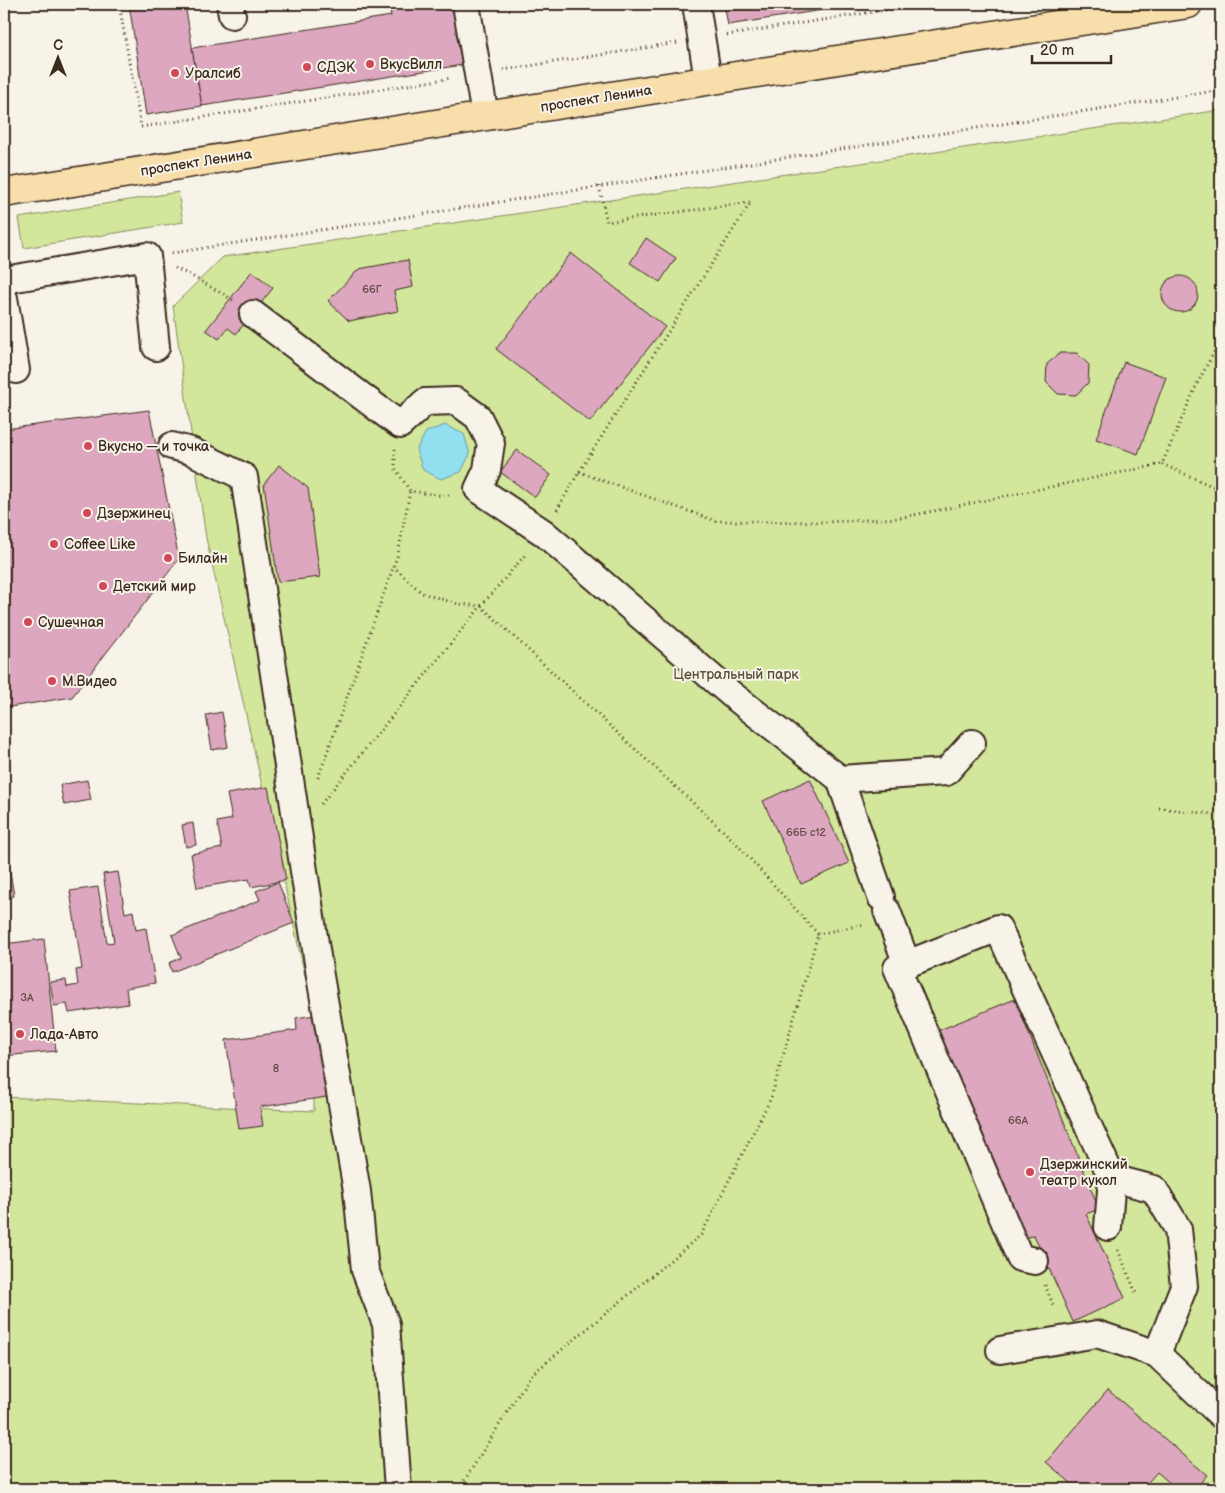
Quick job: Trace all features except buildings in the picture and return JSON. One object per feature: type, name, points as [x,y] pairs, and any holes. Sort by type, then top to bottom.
[{"type":"main road","name":"проспект Ленина","points":[[4,193],[1188,4]]},
{"type":"street","points":[[466,4],[485,116]]},
{"type":"street","points":[[696,4],[708,80]]},
{"type":"street","points":[[4,280],[147,256],[156,347]]},
{"type":"street","points":[[4,298],[16,370]]},
{"type":"street","points":[[253,314],[400,425],[425,402],[456,401],[478,417],[491,442],[487,470],[478,489],[544,533],[731,694],[840,779],[907,964]]},
{"type":"street","points":[[172,446],[191,451],[244,477],[320,976],[355,1182],[366,1270],[386,1324],[398,1489]]},
{"type":"street","points":[[840,779],[946,772],[972,743]]},
{"type":"street","points":[[1035,1260],[1020,1258],[897,968],[998,928],[1112,1178],[1108,1227]]},
{"type":"street","points":[[1112,1178],[1154,1189],[1178,1228],[1184,1286],[1157,1354]]},
{"type":"street","points":[[1000,1350],[1097,1334],[1157,1354],[1221,1415]]},
{"type":"path","points":[[119,4],[141,127],[460,77]]},
{"type":"path","points":[[727,35],[924,4]]},
{"type":"path","points":[[500,71],[678,43]]},
{"type":"path","points":[[147,256],[1221,90]]},
{"type":"path","points":[[298,831],[481,606],[544,533],[579,472],[751,202],[608,222],[599,186]]},
{"type":"path","points":[[147,256],[190,275],[253,314]]},
{"type":"path","points":[[1162,464],[1197,384],[1221,339]]},
{"type":"path","points":[[315,786],[398,554],[410,491],[395,468],[395,437],[400,425]]},
{"type":"path","points":[[579,472],[716,521],[828,522],[899,518],[1162,464],[1221,490]]},
{"type":"path","points":[[410,491],[445,496],[478,489]]},
{"type":"path","points":[[393,566],[422,593],[458,604],[481,606],[734,841],[818,934]]},
{"type":"path","points":[[1159,808],[1221,815]]},
{"type":"path","points":[[818,934],[886,909]]},
{"type":"path","points":[[459,1489],[530,1376],[700,1235],[771,1098],[818,934]]},
{"type":"path","points":[[1108,1227],[1136,1293]]},
{"type":"green space","name":"Центральный парк","points":[[1221,110],[1221,1489],[4,1489],[4,1097],[314,1111],[314,1015],[206,538],[173,306],[223,257]]},
{"type":"green space","points":[[178,192],[183,222],[24,248],[19,218]]},
{"type":"water","points":[[445,425],[464,434],[470,454],[461,472],[441,479],[423,470],[416,450],[426,432]]},
{"type":"place","name":"ВкусВилл","points":[[370,64]]},
{"type":"place","name":"СДЭК","points":[[307,67]]},
{"type":"place","name":"Уралсиб","points":[[175,73]]},
{"type":"place","name":"Вкусно — и точка","points":[[88,446]]},
{"type":"place","name":"Дзержинец","points":[[87,513]]},
{"type":"place","name":"Coffee Like","points":[[54,544]]},
{"type":"place","name":"Билайн","points":[[168,558]]},
{"type":"place","name":"Детский мир","points":[[103,586]]},
{"type":"place","name":"Сушечная","points":[[28,622]]},
{"type":"place","name":"М.Видео","points":[[52,681]]},
{"type":"place","name":"Лада-Авто","points":[[20,1034]]},
{"type":"place","name":"Дзержинский театр кукол","points":[[1030,1172]]}]
